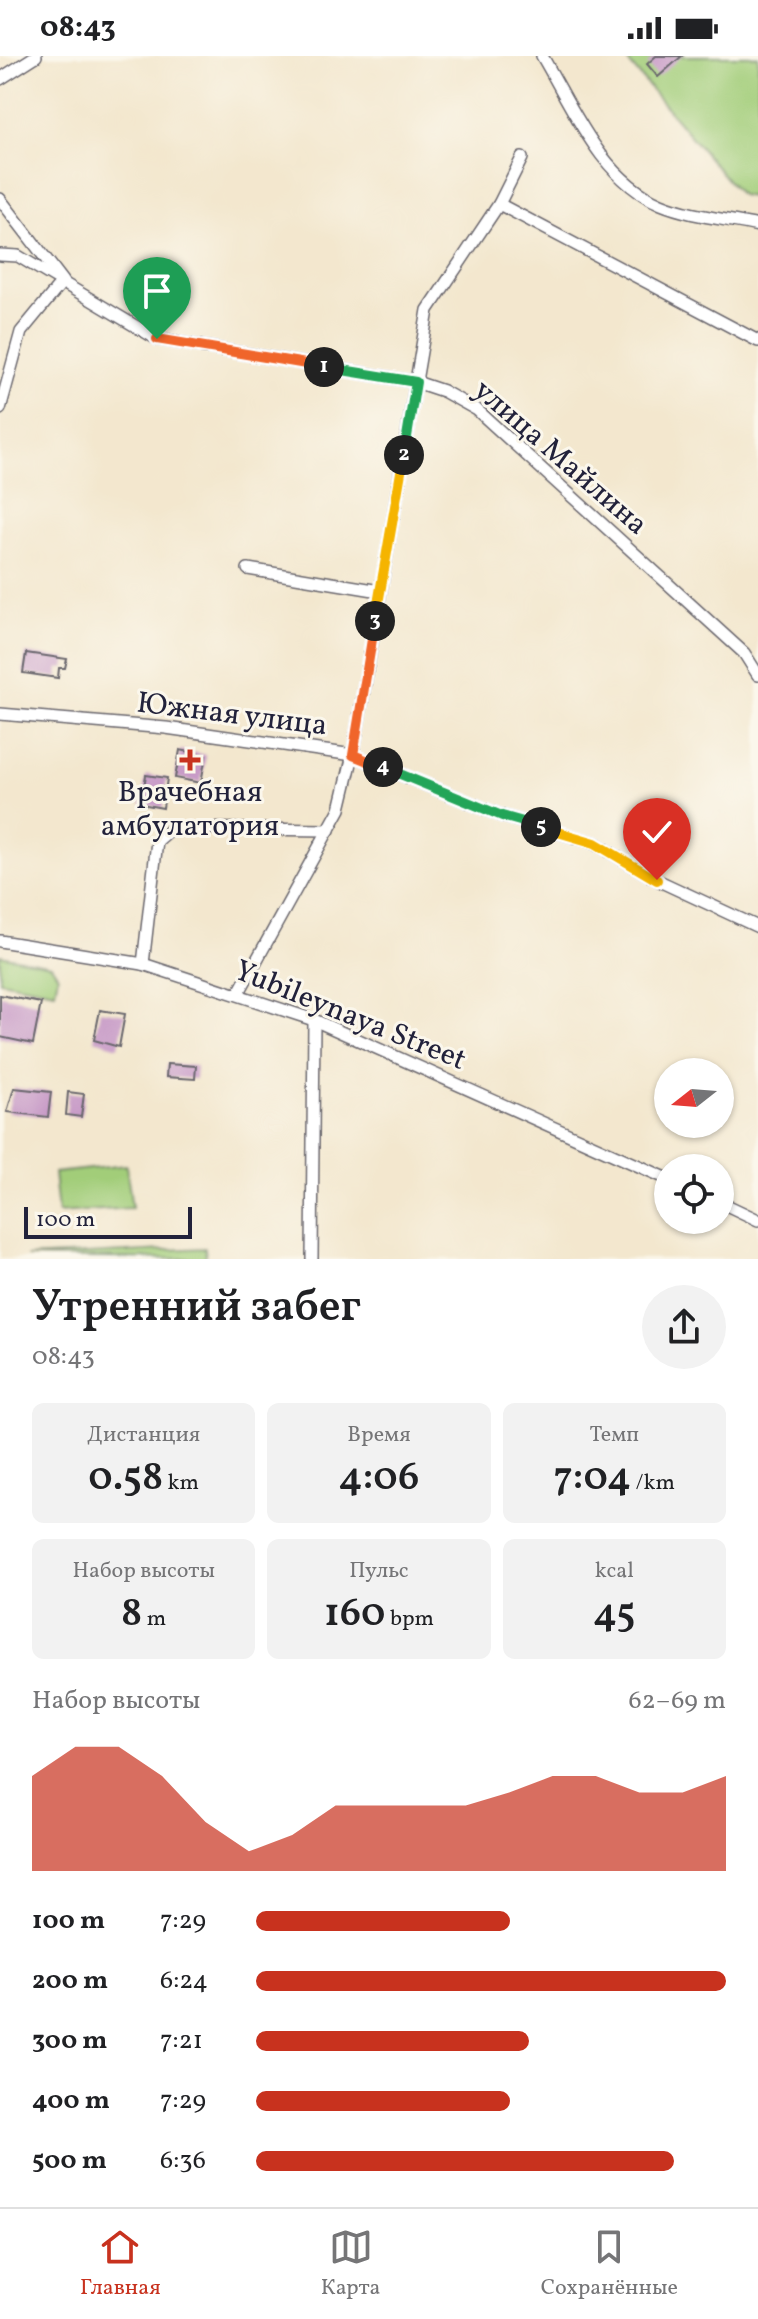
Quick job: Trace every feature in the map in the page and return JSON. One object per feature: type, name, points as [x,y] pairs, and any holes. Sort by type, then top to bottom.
[{"type":"street","points":[[0,79],[36,56]]},
{"type":"street","points":[[542,56],[602,156],[621,179],[663,205],[758,226]]},
{"type":"street","points":[[238,994],[340,809],[353,755],[428,310],[499,204],[522,158]]},
{"type":"street","points":[[0,199],[63,281],[28,319],[21,332],[0,409]]},
{"type":"street","points":[[499,204],[758,341]]},
{"type":"street","name":"улица Майлина","points":[[0,255],[18,256],[157,339],[416,382],[477,410],[744,653],[758,661]]},
{"type":"street","points":[[248,569],[380,591]]},
{"type":"street","name":"улица Майлина","points":[[744,653],[758,675]]},
{"type":"street","name":"Южная улица","points":[[0,714],[166,728],[353,755],[502,816],[595,843],[657,880],[758,927]]},
{"type":"street","points":[[143,964],[157,841],[172,828],[329,830]]},
{"type":"street","name":"Yubileynaya Street","points":[[0,941],[143,964],[314,1020],[654,1173]]},
{"type":"street","points":[[312,1259],[314,1020]]},
{"type":"street","points":[[734,1209],[758,1220]]},
{"type":"green space","points":[[623,56],[758,56],[758,198],[740,195]]},
{"type":"green space","points":[[0,955],[51,965],[58,976],[55,991],[0,981]]},
{"type":"green space","points":[[126,1165],[132,1208],[58,1213],[54,1173]]},
{"type":"green space","points":[[205,1248],[206,1259],[26,1257]]},
{"type":"building","points":[[656,56],[682,56],[658,77],[647,64]]},
{"type":"building","points":[[26,653],[67,659],[65,668],[59,668],[58,678],[23,673]]},
{"type":"building","points":[[180,750],[206,755],[201,783],[175,778]]},
{"type":"building","points":[[146,775],[167,778],[163,808],[141,804]]},
{"type":"building","points":[[0,995],[41,1003],[33,1044],[0,1037]]},
{"type":"building","points":[[100,1010],[125,1014],[119,1047],[94,1040]]},
{"type":"building","points":[[167,1064],[196,1066],[195,1079],[166,1077]]},
{"type":"building","points":[[14,1088],[51,1092],[48,1117],[7,1112]]},
{"type":"building","points":[[68,1092],[84,1094],[81,1117],[66,1115]]},
{"type":"place","name":"Врачебная амбулатория","points":[[190,760]]},
{"type":"route","points":[[157,339],[416,382],[353,755],[502,816],[595,843],[657,880]]}]
